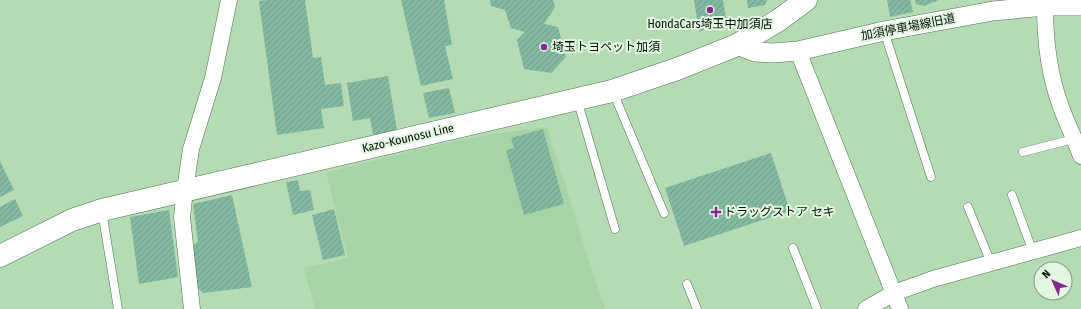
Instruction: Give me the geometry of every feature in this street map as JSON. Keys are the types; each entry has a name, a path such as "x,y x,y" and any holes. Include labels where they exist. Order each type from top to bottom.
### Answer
{"main road":[{"name":"Kazo-Kounosu Line","path":"0,256 72,220 102,210 612,91 677,69 737,45 779,20 806,0"}],"street":[{"path":"192,309 182,217 185,190 190,149 213,78 229,0"},
{"path":"1045,6 1045,32 1049,62 1060,107 1081,156"},
{"name":"加須停車場線旧道","path":"737,45 755,52 773,53 798,51 992,8 1081,6"},
{"path":"798,51 900,309"},
{"path":"866,309 894,293 933,279 1081,238"}],"lane":[{"path":"884,32 930,177"},
{"path":"612,91 664,213"},
{"path":"577,99 616,229"},
{"path":"1023,152 1074,138"},
{"path":"1012,195 1033,252"},
{"path":"968,207 990,264"},
{"path":"102,210 118,309"},
{"path":"793,248 817,309"},
{"path":"687,284 697,309"}],"shaded area":[{"path":"547,127 605,309 315,309 304,268 348,258 326,173 411,151 486,135"}],"building":[{"path":"305,0 313,58 321,57 325,85 341,83 344,106 321,109 324,128 277,135 259,1"},
{"path":"401,0 444,0 452,45 445,46 453,79 421,86"},
{"path":"490,0 553,0 555,7 544,24 558,27 566,57 551,73 524,69 517,40 525,32 511,28 505,10 491,6"},
{"path":"694,0 723,0 726,19 699,32"},
{"path":"747,0 767,0 765,5 748,8"},
{"path":"887,0 910,0 913,12 890,17"},
{"path":"915,0 939,0 924,6 916,4"},
{"path":"388,76 397,130 373,135 370,118 353,121 347,83"},
{"path":"449,88 455,113 429,118 423,93"},
{"path":"543,129 564,204 524,215 506,150 514,148 511,138"},
{"path":"771,153 790,211 684,246 665,188"},
{"path":"0,161 14,190 0,197"},
{"path":"298,180 300,191 310,190 314,210 293,215 286,182"},
{"path":"232,195 252,287 203,293 196,286 193,246 198,241 193,204"},
{"path":"15,199 23,216 0,227 0,207"},
{"path":"334,209 345,255 323,260 312,215"},
{"path":"169,210 178,277 139,284 130,217"}],"place":[{"name":"HondaCars埼玉中加須店","path":"710,10"},
{"name":"埼玉トヨペット加須","path":"544,47"},
{"name":"ドラッグストア セキ","path":"716,212"}]}
